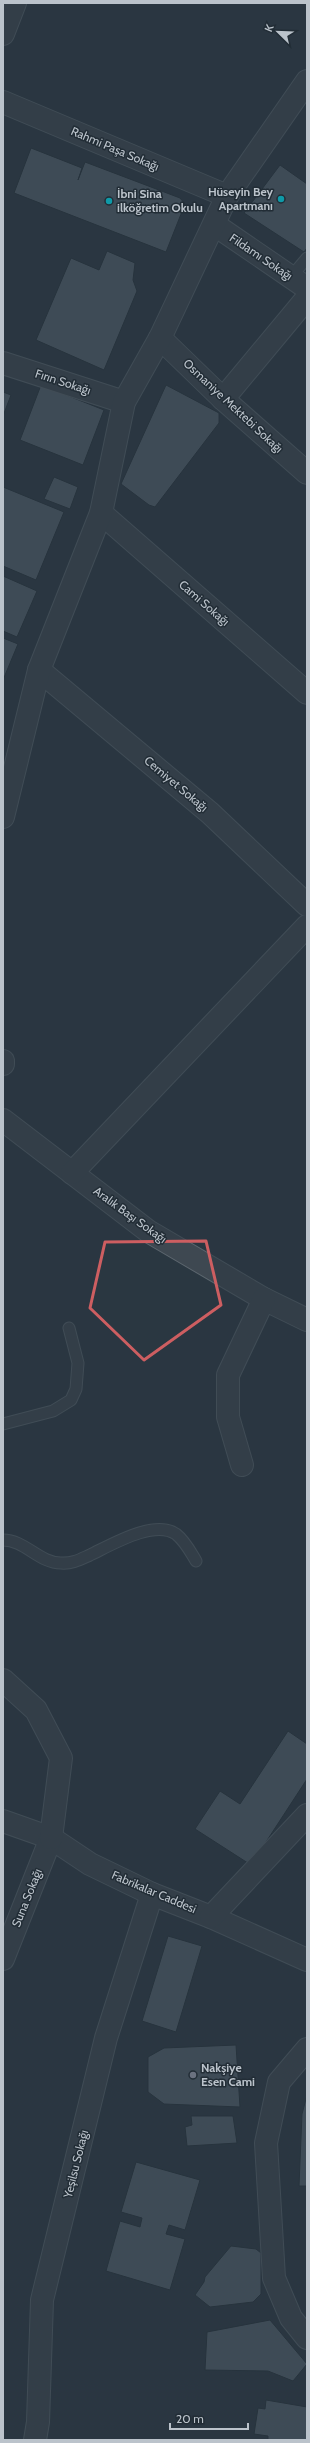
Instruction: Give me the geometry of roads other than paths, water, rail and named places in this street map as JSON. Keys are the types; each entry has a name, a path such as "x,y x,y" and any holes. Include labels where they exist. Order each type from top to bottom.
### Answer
{"street":[{"path":"3,34 15,3"},
{"path":"3,817 39,670 101,513 124,402 160,338 215,225 227,196 307,81"},
{"name":"Rahmi Paşa Sokağı","path":"3,102 227,196"},
{"name":"Fildamı Sokağı","path":"215,225 299,283"},
{"path":"224,399 307,298"},
{"name":"Osmaniye Mektebi Sokağı","path":"160,338 224,399 307,473"},
{"name":"Fırın Sokağı","path":"3,363 124,402"},
{"name":"Cami Sokağı","path":"101,513 307,693"},
{"name":"Cemiyet Sokağı","path":"39,670 210,813 307,905"},
{"path":"72,1173 307,926"},
{"name":"Aralık Başı Sokağı","path":"3,1120 148,1231 264,1299 307,1320"},
{"path":"242,1465 228,1417 228,1375 264,1299"},
{"name":"Suna Sokağı","path":"3,1680 36,1710 61,1758 51,1838 3,1958"},
{"path":"211,1916 307,1815"},
{"name":"Fabrikalar Caddesi","path":"3,1821 51,1838 90,1864 152,1894 211,1916 307,1960"},
{"name":"Yeşilsu Sokağı","path":"36,2440 38,2422 42,2300 106,2038 152,1894"},
{"path":"307,2049 279,2082 266,2143 274,2278 291,2318 307,2338"}],"lane":[{"path":"299,283 307,258"},
{"path":"3,1424 53,1411 71,1400 76,1389 78,1363 69,1328"},
{"path":"3,1540 12,1540 45,1558 60,1563 75,1562 131,1536 161,1528 175,1534 187,1545 196,1560"}],"place":[{"name":"Hüseyin Bey Apartmanı","path":"281,199"},
{"name":"İbni Sina ilköğretim Okulu","path":"109,201"},
{"name":"Nakşiye Esen Cami","path":"193,2075"}]}
